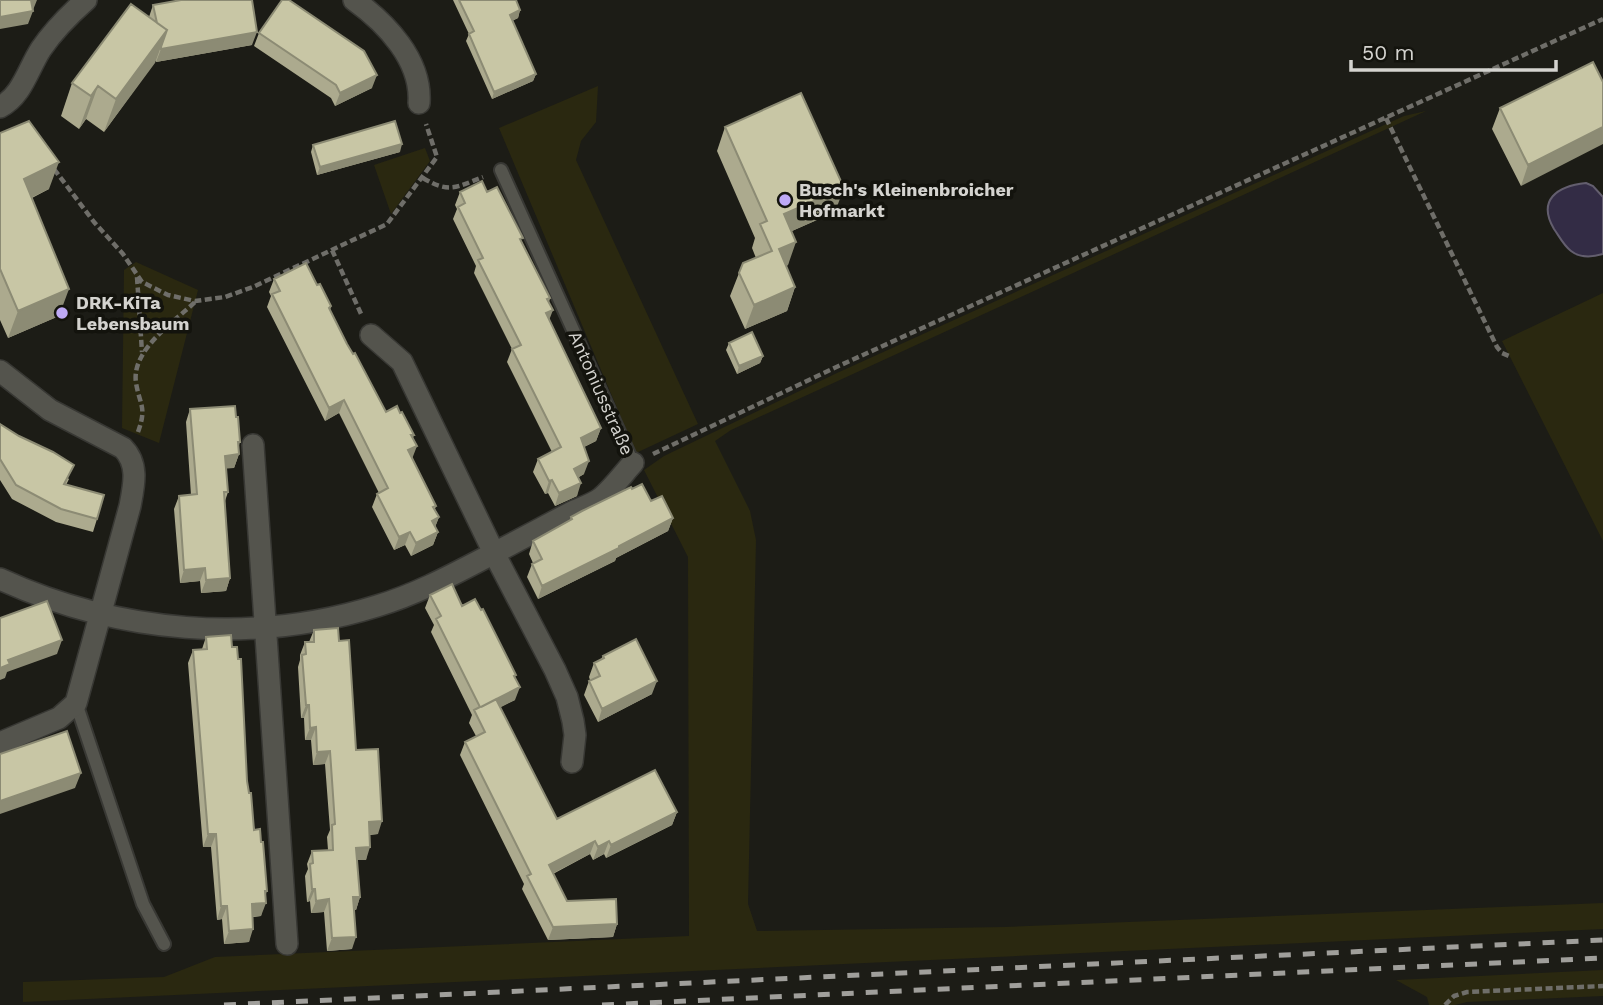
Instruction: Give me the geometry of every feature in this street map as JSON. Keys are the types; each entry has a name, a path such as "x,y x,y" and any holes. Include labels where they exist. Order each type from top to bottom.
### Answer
{"street":[{"path":"0,107 18,92 32,63 54,32 86,0"},
{"path":"354,0 374,16 397,41 418,80 419,103"},
{"path":"371,335 402,362 567,698 575,735 572,762"},
{"path":"0,372 50,410 114,443 130,456 134,476 101,614 76,703 60,718 0,743"},
{"path":"253,445 287,944"},
{"name":"Antoniusstraße","path":"0,579 63,604 150,625 220,630 319,621 379,606 435,584 600,498 633,463"}],"lane":[{"name":"Antoniusstraße","path":"500,170 633,463"},
{"path":"76,703 143,904 164,944"}],"path":[{"path":"633,463 844,363 1603,19"},
{"path":"47,160 79,205 123,254 137,277 169,295 195,301 216,299 240,292 387,225 437,157 419,103"},
{"path":"1386,118 1497,347 1509,356"},
{"path":"423,178 436,186 453,188 500,170"},
{"path":"332,250 371,335"},
{"path":"137,277 142,352"},
{"path":"130,456 143,416 135,377 137,362 142,352 195,301"},
{"path":"1445,1005 1454,996 1467,992 1603,986"}],"shaded area":[{"path":"598,86 596,122 581,141 576,160 698,424 636,453 499,128"},
{"path":"1426,111 731,430 715,441 750,511 756,540 748,904 757,931 1005,927 1603,903 1603,929 23,1002 23,982 164,977 215,957 689,936 688,557 644,470 664,456 837,373 1404,116"},
{"path":"425,148 430,161 391,214 374,165"},
{"path":"1586,183 1593,186 1603,197 1603,254 1591,256 1578,255 1566,246 1549,219 1548,210 1549,202 1559,191"},
{"path":"136,262 198,290 159,443 122,428 124,270"},
{"path":"1603,293 1603,541 1502,341"},
{"path":"1603,970 1603,996 1467,1002 1455,1005 1429,1005 1427,997 1396,980"}],"building":[{"path":"0,0 31,0 33,11 0,17"},
{"path":"181,0 252,0 257,32 161,49 167,30 157,23 153,5"},
{"path":"282,0 289,0 364,51 377,75 340,93 336,85 259,33"},
{"path":"459,0 516,0 520,10 510,15 536,74 494,92 469,34 474,31"},
{"path":"131,4 167,30 116,99 98,86 91,96 72,83"},
{"path":"1593,62 1603,82 1603,127 1528,165 1500,108"},
{"path":"801,93 844,188 784,214 796,242 779,249 795,287 754,305 739,273 743,263 772,251 760,224 767,221 725,127"},
{"path":"29,121 59,162 24,179 69,289 18,311 0,269 0,133"},
{"path":"395,121 402,144 320,167 313,145"},
{"path":"482,181 487,192 497,187 523,238 520,239 550,298 547,299 553,310 546,313 601,428 581,438 589,461 574,469 581,483 559,493 552,480 549,481 538,459 561,447 512,349 521,345 478,260 483,258 458,207 465,203 460,192"},
{"path":"306,263 317,285 320,284 347,344 353,354 355,353 386,412 397,406 414,435 411,435 417,446 408,450 439,517 432,521 438,532 416,543 410,532 399,537 377,494 388,488 344,400 329,408 272,294 280,291 274,279"},
{"path":"752,332 763,356 739,366 729,343"},
{"path":"235,406 239,454 225,456 228,492 224,492 230,578 206,580 205,568 184,570 179,496 197,494 190,409"},
{"path":"0,424 74,465 64,484 104,495 97,519 61,509 16,485 0,459"},
{"path":"642,484 651,501 662,496 673,518 542,586 532,564 542,559 533,541 582,511"},
{"path":"452,584 462,606 475,599 481,610 483,609 516,675 514,676 520,687 496,699 557,819 655,770 677,812 611,845 609,841 598,847 595,841 549,865 567,901 616,899 617,924 553,927 527,876 531,874 465,742 485,732 474,710 480,707 436,619 441,616 430,595"},
{"path":"47,601 62,640 8,660 10,664 0,668 0,618"},
{"path":"338,628 339,641 349,640 356,750 378,749 382,821 369,822 370,847 356,848 360,897 353,897 356,937 332,938 329,899 316,901 310,864 313,863 312,851 333,850 332,825 335,824 330,751 317,752 316,727 310,728 302,655 306,654 305,642 314,642 314,630"},
{"path":"231,635 232,647 237,647 238,659 241,659 247,781 251,793 254,830 260,829 263,842 267,891 266,903 252,904 253,929 229,931 227,906 221,906 216,834 208,834 193,650 207,649 206,637"},
{"path":"636,639 657,681 602,709 589,681 600,676 594,663"},
{"path":"67,731 81,773 0,801 0,754"}],"railway":[{"path":"224,1005 1603,940"},
{"path":"602,1005 1603,958"}],"place":[{"name":"Busch's Kleinenbroicher Hofmarkt","path":"785,200"},
{"name":"DRK-KiTa Lebensbaum","path":"62,313"}]}
